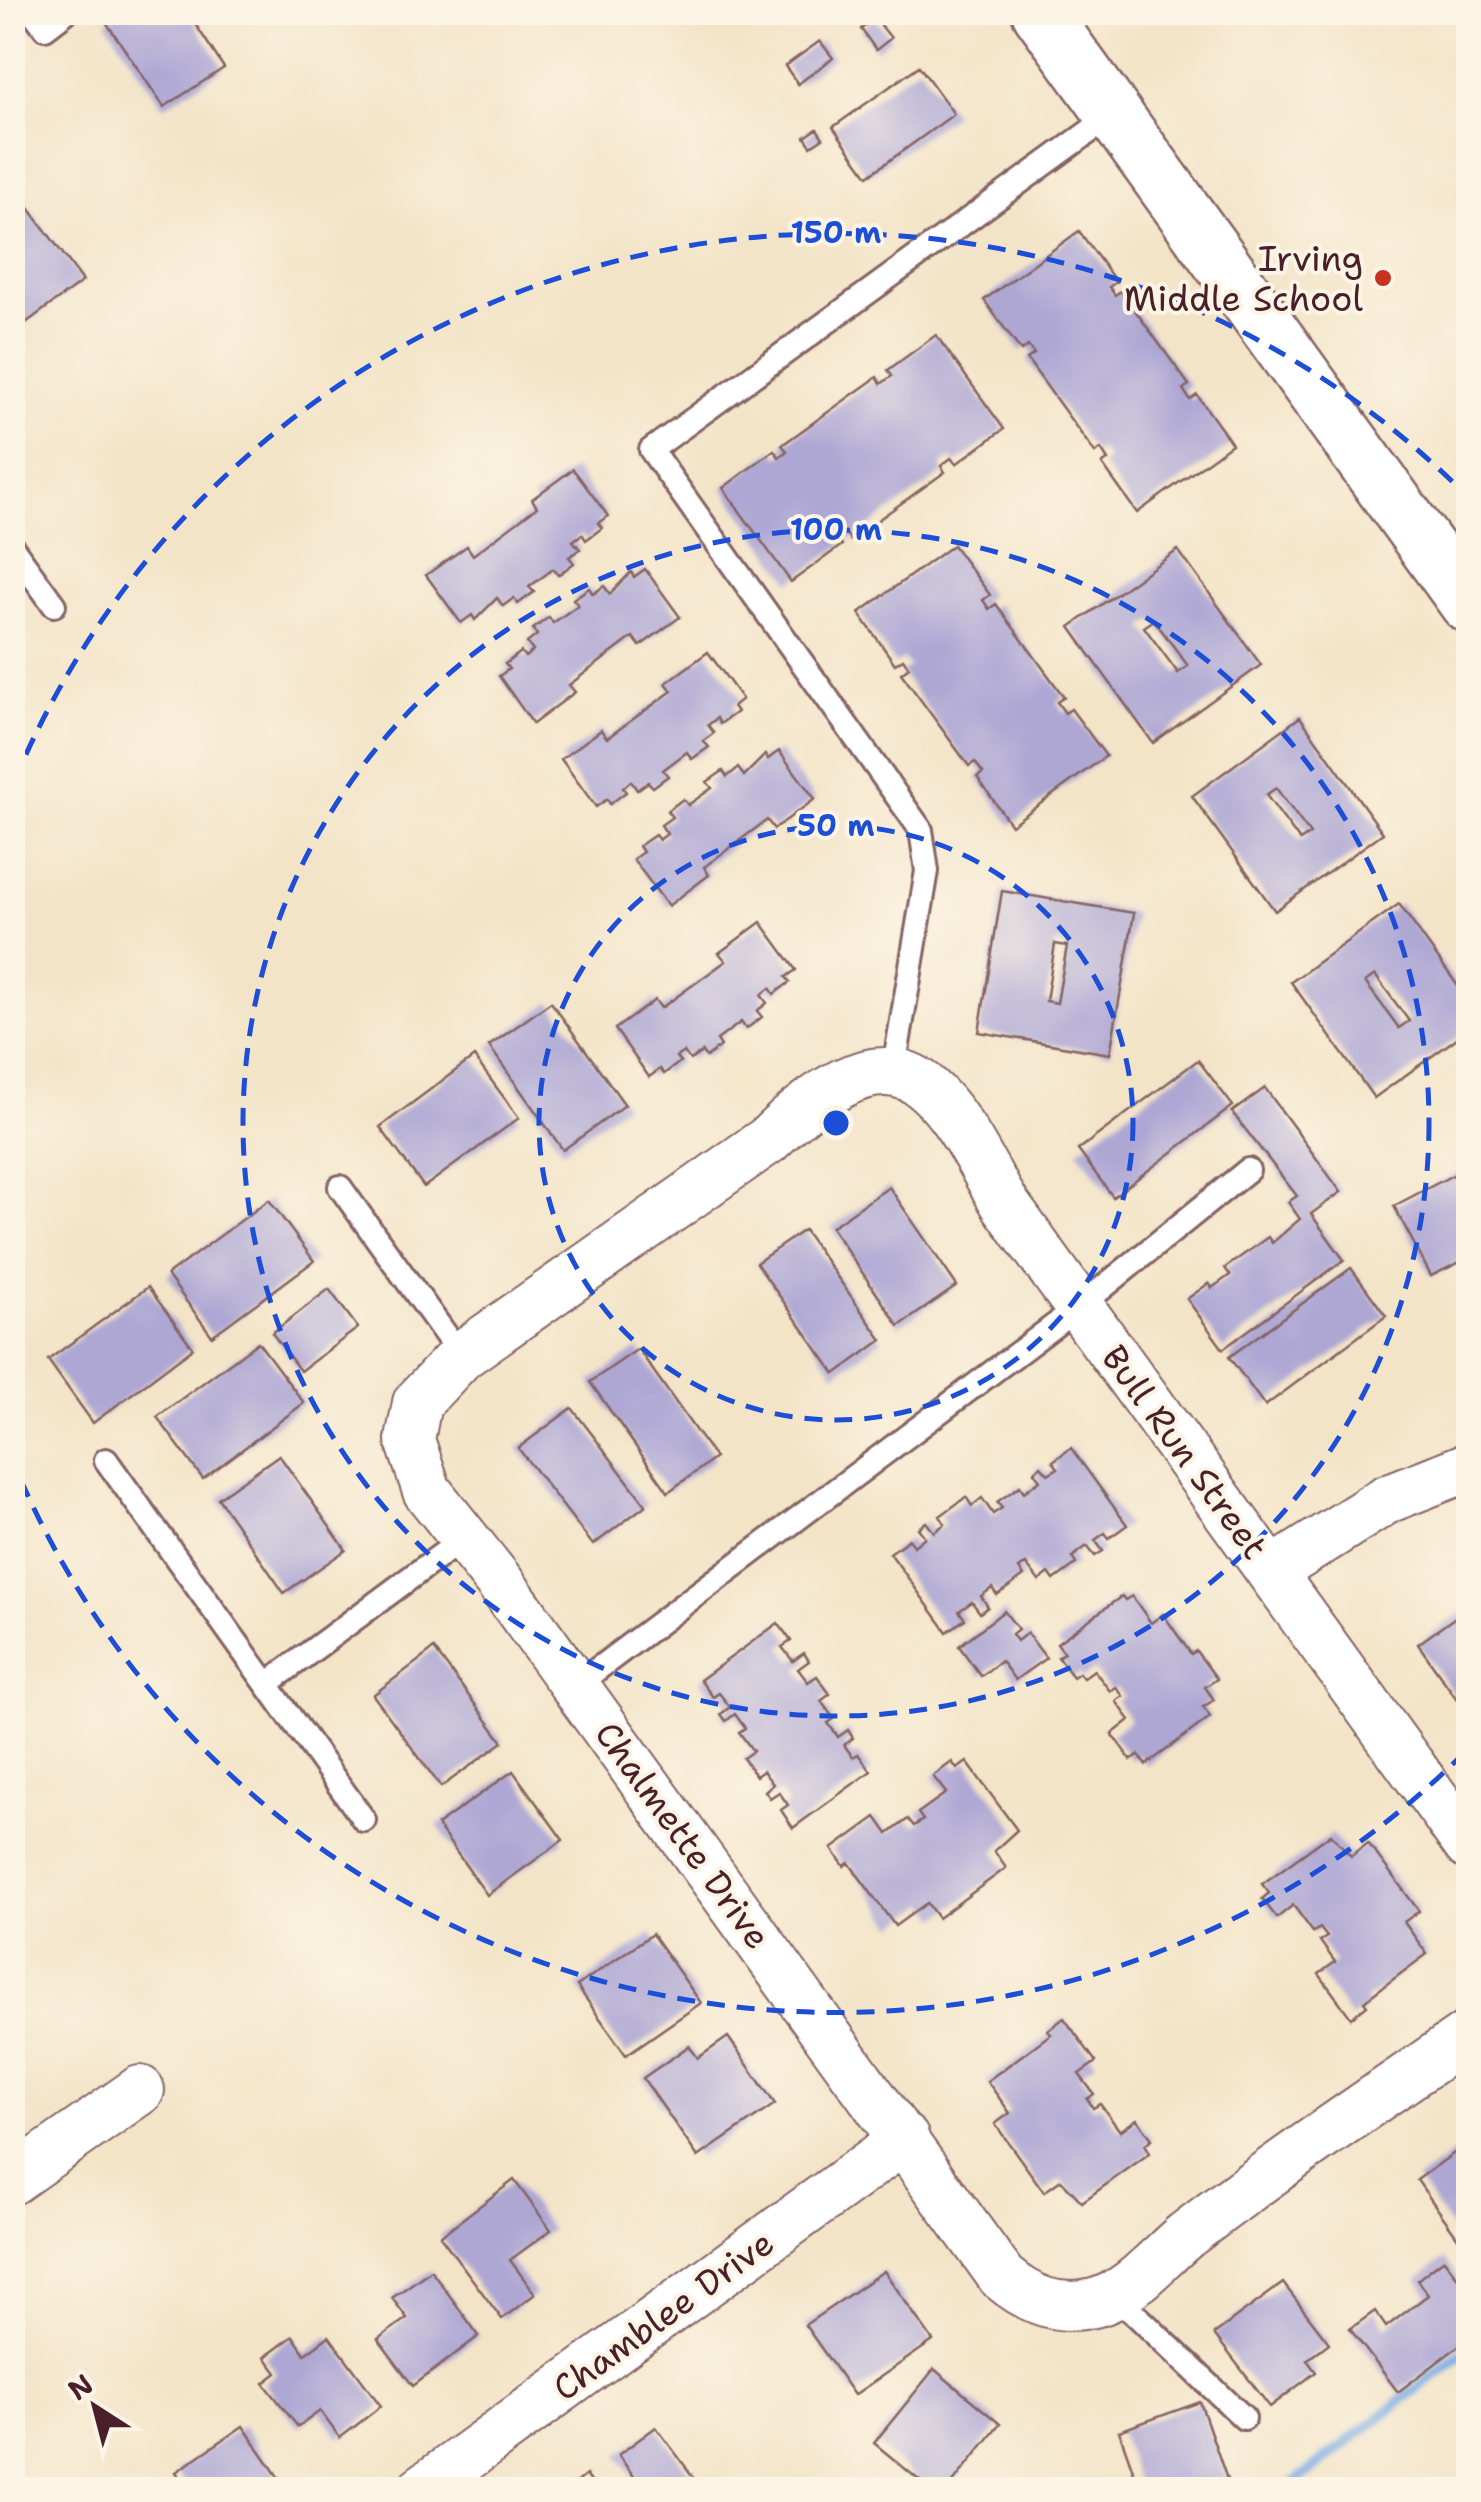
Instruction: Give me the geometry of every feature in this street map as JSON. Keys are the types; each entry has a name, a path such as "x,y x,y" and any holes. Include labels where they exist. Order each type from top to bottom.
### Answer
{"street":[{"path":"1040,12 1468,604"},
{"name":"Bull Run Street","path":"892,1074 928,1089 948,1114 1079,1308 1468,1845"},
{"name":"Chalmette Drive","path":"892,1074 850,1080 803,1106 768,1140 460,1356 417,1403 410,1440 428,1491 905,2139 1002,2278 1018,2291 1052,2306 1096,2303 1113,2294 1213,2216 1465,2044"},
{"path":"1273,1571 1387,1499 1468,1467"},
{"path":"12,2180 140,2090"},
{"name":"Chamblee Drive","path":"421,2490 905,2139"}],"lane":[{"path":"33,12 45,28 66,12"},
{"path":"892,1074 927,872 921,830 651,450 1115,113"},
{"path":"12,547 54,605"},
{"path":"574,1686 1079,1308 1248,1170"},
{"path":"340,1187 460,1356"},
{"path":"106,1460 364,1820"},
{"path":"267,1684 464,1538"},
{"path":"1113,2294 1244,2418"}],"building":[{"path":"120,12 208,12 194,22 224,68 164,107 106,22"},
{"path":"875,18 891,38 876,50 861,29"},
{"path":"820,41 833,58 798,84 785,66"},
{"path":"919,66 954,114 868,176 833,127"},
{"path":"817,129 823,138 811,146 805,137"},
{"path":"12,185 83,281 12,333"},
{"path":"1079,231 1116,282 1109,287 1115,295 1121,291 1189,385 1183,389 1190,400 1197,395 1232,444 1137,513 1102,464 1108,460 1101,449 1095,453 1027,359 1034,354 1028,346 1021,351 984,300"},
{"path":"936,335 1004,429 956,464 951,458 941,466 945,472 850,540 845,532 837,538 842,545 791,582 723,488 774,450 779,457 787,451 782,445 877,377 881,384 892,376 888,370"},
{"path":"573,469 608,516 598,523 602,528 586,540 582,534 573,541 580,549 569,557 574,563 558,575 553,569 529,587 534,592 518,604 514,598 503,606 497,598 475,620 472,615 461,623 426,575 467,546 473,555 537,507 532,499"},
{"path":"953,545 990,595 983,600 989,609 996,604 1064,697 1057,702 1065,713 1071,709 1106,756 1011,825 977,777 983,773 975,762 969,766 901,673 909,667 903,659 895,664 859,613"},
{"path":"1178,550 1261,665 1153,743 1070,627","holes":["1154,620 1188,666 1178,673 1144,627"]},
{"path":"645,569 680,617 640,646 633,637 569,685 575,692 533,724 499,676 509,669 505,664 521,652 525,657 533,651 527,643 537,635 533,629 549,617 553,623 578,605 573,599 589,588 593,594 604,586 610,594 631,572 634,577"},
{"path":"708,652 742,699 733,706 737,712 720,724 717,718 708,725 714,733 703,741 709,747 692,759 687,752 663,770 668,776 653,787 648,782 637,790 631,781 623,788 626,792 610,804 607,799 596,807 561,759 601,730 607,738 672,691 666,683"},
{"path":"1300,717 1383,833 1275,911 1192,796","holes":["1276,788 1310,834 1300,841 1266,795"]},
{"path":"779,751 815,799 774,829 767,820 704,867 709,875 668,906 633,859 643,852 639,846 655,835 659,840 667,834 661,825 672,817 667,811 683,799 688,805 712,788 707,782 723,771 727,777 738,768 744,776 765,755 768,759"},
{"path":"1002,891 1134,913 1110,1054 979,1032","holes":["1055,944 1067,946 1057,1003 1046,1001"]},
{"path":"1399,904 1468,1000 1468,1030 1374,1098 1291,982","holes":["1375,975 1409,1021 1399,1028 1365,982"]},
{"path":"761,922 796,970 786,977 790,982 774,994 770,988 761,995 767,1003 757,1011 762,1017 746,1029 741,1022 717,1040 721,1046 706,1057 702,1052 690,1060 684,1052 676,1057 680,1062 664,1074 660,1069 649,1077 615,1029 655,1000 661,1008 726,961 719,953"},
{"path":"551,1002 625,1105 563,1150 489,1046"},
{"path":"474,1057 519,1118 424,1187 380,1127"},
{"path":"1198,1060 1233,1106 1113,1197 1078,1150"},
{"path":"1265,1088 1341,1192 1311,1214 1344,1260 1223,1349 1187,1299 1209,1283 1212,1288 1230,1275 1225,1268 1268,1237 1272,1243 1300,1219 1288,1202 1297,1196 1232,1112"},
{"path":"1468,1167 1468,1274 1462,1261 1431,1276 1394,1206"},
{"path":"889,1187 957,1286 899,1326 831,1227"},
{"path":"269,1200 314,1261 212,1336 167,1275"},
{"path":"804,1230 882,1340 835,1374 756,1263"},
{"path":"1351,1268 1386,1316 1265,1406 1229,1357"},
{"path":"148,1287 193,1348 93,1423 48,1360"},
{"path":"329,1289 358,1328 300,1371 272,1333"},
{"path":"258,1342 304,1403 203,1479 157,1417"},
{"path":"638,1349 715,1458 668,1492 590,1382"},
{"path":"572,1408 646,1505 593,1545 518,1448"},
{"path":"1071,1448 1127,1525 1109,1538 1105,1533 1095,1540 1103,1551 1095,1556 1087,1546 1072,1557 1076,1564 1054,1580 1049,1573 1039,1581 1026,1564 1019,1569 1024,1576 997,1595 992,1588 981,1596 988,1607 980,1613 972,1602 959,1611 965,1619 947,1632 890,1553 909,1539 914,1546 925,1537 918,1528 926,1522 934,1532 945,1524 940,1516 966,1497 972,1506 982,1498 993,1514 1002,1508 997,1502 1020,1486 1024,1492 1040,1480 1034,1472 1041,1466 1048,1474 1058,1468 1053,1461"},
{"path":"279,1455 346,1550 284,1593 218,1498"},
{"path":"1122,1596 1125,1600 1132,1596 1151,1623 1163,1614 1191,1654 1196,1651 1217,1679 1205,1687 1214,1700 1203,1707 1210,1717 1146,1765 1139,1755 1131,1760 1112,1734 1130,1720 1116,1701 1123,1696 1116,1687 1110,1691 1094,1670 1083,1678 1079,1673 1073,1677 1058,1657 1064,1652 1057,1643"},
{"path":"1468,1608 1468,1715 1418,1644"},
{"path":"1004,1611 1018,1629 1012,1634 1017,1641 1027,1633 1046,1658 1015,1680 1001,1661 981,1676 959,1646"},
{"path":"778,1623 791,1641 782,1647 793,1661 804,1653 809,1661 798,1669 808,1682 817,1676 830,1694 821,1701 834,1719 828,1723 838,1737 848,1730 853,1738 844,1745 853,1757 858,1754 871,1771 793,1828 781,1810 788,1805 779,1792 770,1798 765,1791 773,1784 763,1771 756,1776 743,1758 753,1751 739,1732 745,1728 735,1714 726,1721 721,1714 730,1707 719,1693 713,1697 700,1680"},
{"path":"434,1649 503,1742 441,1787 373,1695"},
{"path":"952,1762 957,1769 967,1762 1017,1830 994,1851 1006,1868 938,1918 927,1903 895,1926 849,1863 844,1866 832,1849 876,1817 888,1834 908,1819 914,1826 923,1820 918,1813 946,1793 933,1776"},
{"path":"513,1771 563,1840 487,1895 437,1825"},
{"path":"1331,1834 1351,1856 1368,1843 1419,1911 1404,1922 1427,1954 1364,2001 1367,2005 1351,2018 1319,1974 1335,1962 1320,1941 1327,1937 1320,1928 1313,1932 1293,1905 1277,1918 1262,1899 1269,1893 1262,1884"},
{"path":"652,1934 701,2003 626,2055 577,1986"},
{"path":"1064,2018 1096,2062 1079,2074 1094,2094 1087,2099 1093,2108 1100,2104 1120,2131 1137,2119 1152,2139 1145,2144 1150,2153 1082,2202 1061,2180 1044,2192 995,2124 1010,2113 987,2081 1051,2034 1048,2030"},
{"path":"728,2037 775,2104 698,2157 643,2078 689,2046 698,2058"},
{"path":"1468,2143 1468,2252 1417,2180"},
{"path":"514,2180 551,2230 510,2260 535,2294 502,2319 440,2236"},
{"path":"1444,2259 1468,2291 1468,2339 1398,2392 1350,2329 1375,2311 1386,2327 1428,2295 1417,2280"},
{"path":"431,2270 479,2336 413,2386 378,2339 407,2318 392,2298"},
{"path":"884,2271 933,2341 854,2395 805,2325"},
{"path":"1283,2283 1329,2343 1307,2360 1316,2372 1270,2407 1214,2334"},
{"path":"293,2336 305,2354 329,2336 381,2406 340,2438 320,2411 298,2427 264,2383 277,2373 265,2357"},
{"path":"934,2369 1000,2424 947,2490 931,2490 874,2443"},
{"path":"1200,2402 1230,2488 1140,2490 1119,2431"},
{"path":"243,2426 281,2481 268,2490 188,2490 176,2472"},
{"path":"656,2427 697,2482 687,2490 644,2490 618,2455"},
{"path":"586,2475 597,2490 568,2490"},
{"path":"1103,2481 1104,2490 1021,2490 1021,2487"}],"waterway":[{"path":"1285,2490 1468,2349"}],"place":[{"name":"Irving Middle School","path":"1383,278"}]}
